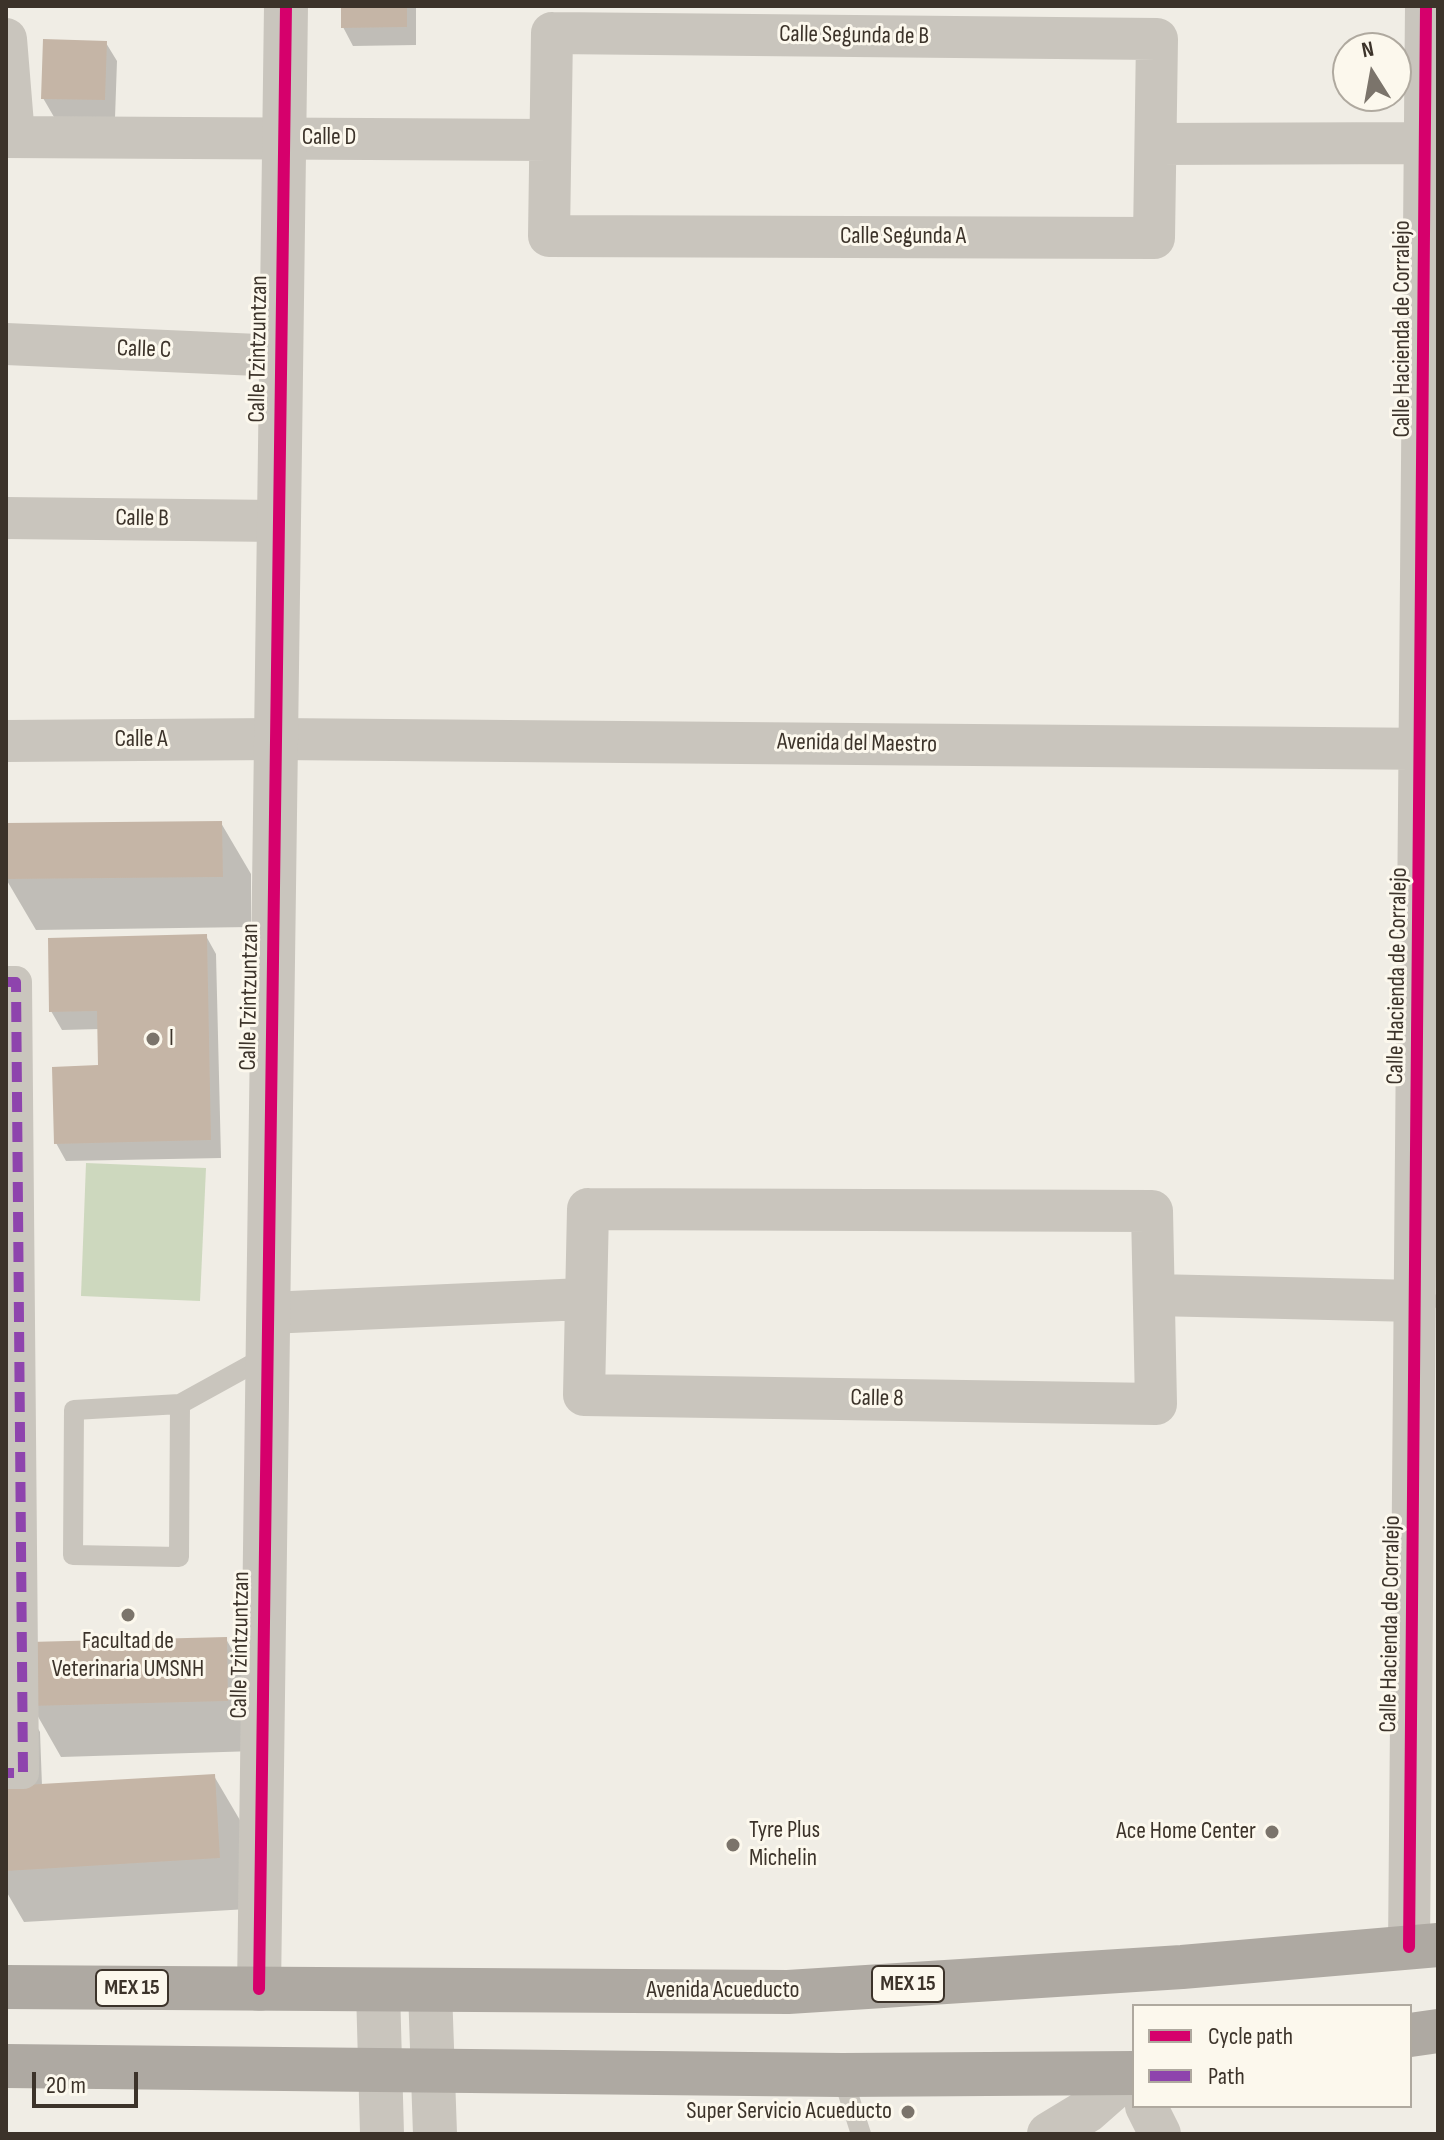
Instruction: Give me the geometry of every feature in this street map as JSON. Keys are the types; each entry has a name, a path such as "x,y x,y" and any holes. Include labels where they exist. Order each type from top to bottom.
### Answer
{"main road":[{"name":"Avenida Acueducto","path":"6,1987 788,1992 1182,1967 1424,1946"},
{"path":"1412,2035 1438,2031"},
{"path":"6,2066 842,2075 1132,2084"}],"street":[{"name":"Calle Tzintzuntzan","path":"259,1989 286,6"},
{"name":"Calle Hacienda de Corralejo","path":"1424,1946 1426,1610 1416,1301 1430,749 1432,204 1425,143 1426,6"},
{"name":"Calle Segunda de B","path":"549,140 552,33 1157,39"},
{"name":"Calle D","path":"6,39 10,137 549,140"},
{"name":"Calle Segunda A","path":"549,140 549,236 1154,238 1157,39"},
{"path":"1157,144 1425,143"},
{"name":"Calle C","path":"6,344 281,356"},
{"name":"Calle B","path":"6,518 279,521"},
{"name":"Avenida del Maestro","path":"276,739 1430,749"},
{"name":"Calle A","path":"6,741 276,739"},
{"path":"6,982 16,982 23,1757 23,1773 6,1773"},
{"name":"Calle 8","path":"588,1209 1152,1211 1156,1404 584,1395 583,1299 588,1209"},
{"path":"1154,1295 1416,1301"},
{"path":"268,1335 583,1299"},
{"path":"378,1990 382,2134"},
{"path":"430,1990 435,2134"},
{"path":"1049,2134 1132,2086"},
{"path":"1148,2108 1160,2134"}],"lane":[{"path":"180,1404 179,1557 73,1555 74,1410 180,1404 268,1335"},
{"path":"842,2075 861,2134"}],"green space":[{"path":"86,1163 206,1168 200,1301 81,1296"}],"building":[{"path":"407,6 407,27 341,28 341,8"},
{"path":"43,39 107,41 105,100 41,99"},
{"path":"222,821 223,877 6,879 6,823"},
{"name":"I","path":"207,934 211,1140 54,1144 52,1067 98,1065 97,1011 49,1012 48,938"},
{"path":"227,1637 228,1701 30,1706 29,1642"},
{"path":"215,1774 220,1858 6,1871 6,1786"}],"marked path":[{"path":"6,982 16,982 23,1773 6,1773"}],"cycle path":[{"path":"259,1989 286,6"},
{"path":"1409,1947 1426,6"}],"place":[{"name":"I","path":"153,1039"},
{"name":"Facultad de Veterinaria UMSNH","path":"128,1615"},
{"name":"Ace Home Center","path":"1272,1832"},
{"name":"Tyre Plus Michelin","path":"733,1845"},
{"name":"Super Servicio Acueducto","path":"908,2112"}]}
